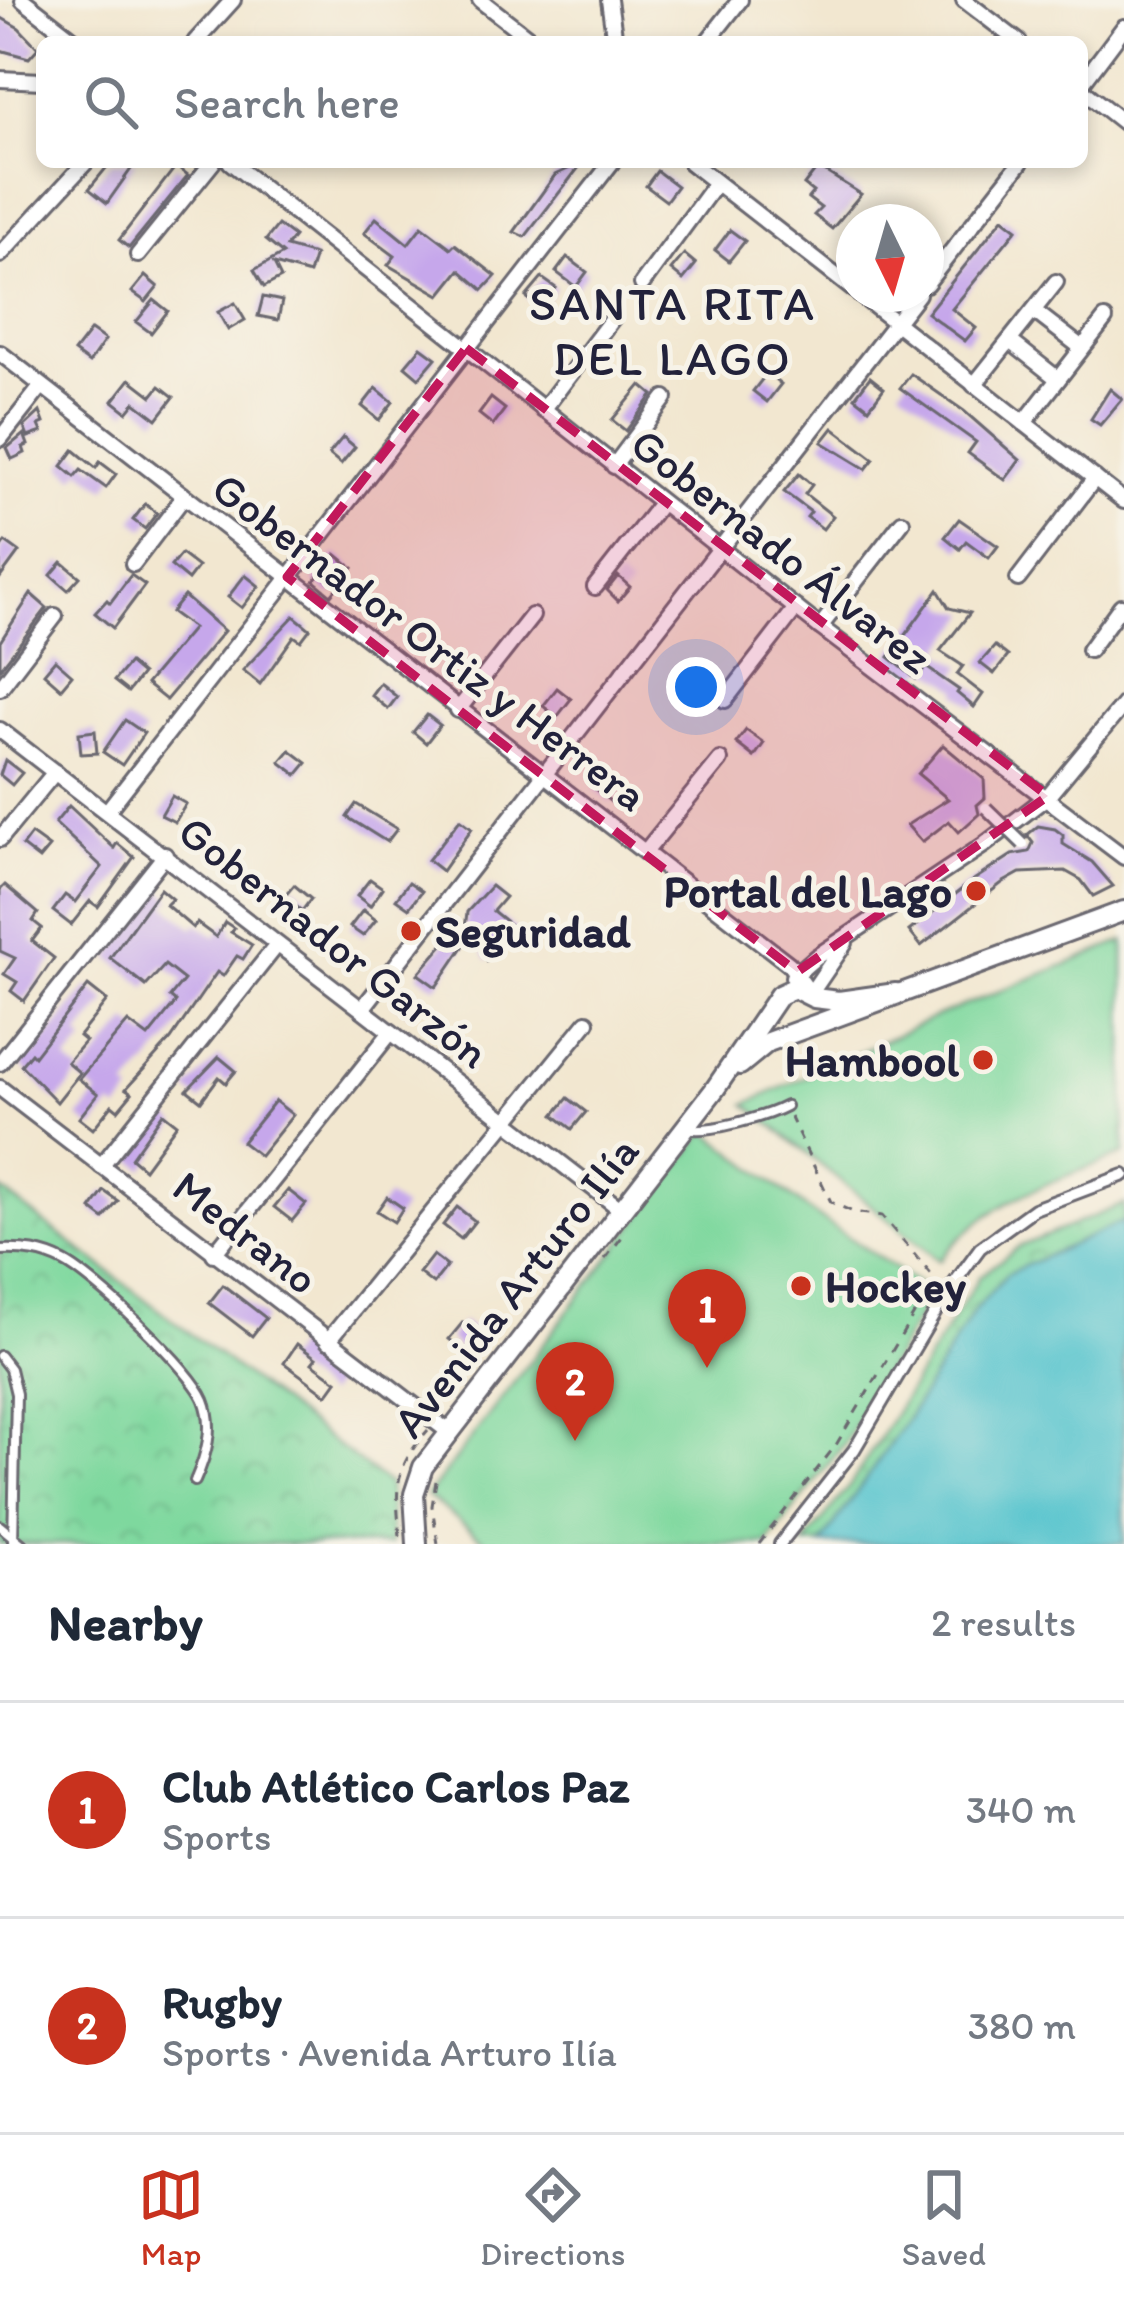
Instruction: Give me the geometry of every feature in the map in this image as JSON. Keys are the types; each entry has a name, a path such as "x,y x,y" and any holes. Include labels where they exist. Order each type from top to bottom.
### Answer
{"main road":[{"name":"Avenida Arturo Ilía","path":"715,1089 761,1046 1124,911"},
{"path":"794,988 811,994 818,1014 804,1031 788,1031 778,1023 774,1012 780,995 794,988"},
{"name":"Avenida Arturo Ilía","path":"811,994 848,1000 896,993"},
{"name":"Avenida Arturo Ilía","path":"418,1544 416,1481 715,1089 780,995"}],"street":[{"path":"23,0 69,36"},
{"path":"200,36 233,0"},
{"path":"480,0 526,36"},
{"path":"609,0 614,36"},
{"path":"712,36 740,0"},
{"path":"964,0 1010,36"},
{"path":"1088,78 1124,27"},
{"path":"0,79 36,81"},
{"path":"1088,92 1124,123"},
{"path":"0,255 80,168"},
{"path":"138,255 208,168"},
{"name":"Gobernado Álvarez","path":"238,168 820,627 1124,857"},
{"path":"108,810 607,168"},
{"path":"697,168 836,276"},
{"path":"944,261 1016,168"},
{"path":"642,284 716,184"},
{"path":"974,385 1056,282"},
{"path":"1034,311 1082,348"},
{"path":"883,312 1124,501"},
{"path":"362,1009 904,312"},
{"path":"543,410 612,319"},
{"path":"1024,424 1105,319"},
{"path":"1011,342 1058,379"},
{"name":"Gobernador Ortiz y Herrera","path":"0,353 646,851 797,972 811,994"},
{"path":"0,439 41,387"},
{"path":"614,466 665,398"},
{"path":"1018,579 1095,478"},
{"path":"133,564 183,498"},
{"path":"595,587 662,502"},
{"path":"820,627 902,523"},
{"path":"725,700 796,608"},
{"path":"1090,650 1124,608"},
{"path":"0,688 55,616"},
{"path":"458,710 532,616"},
{"path":"780,995 797,972 1048,796 1124,704"},
{"name":"Gobernador Garzón","path":"0,730 622,1211"},
{"path":"646,851 720,760"},
{"path":"0,839 55,772"},
{"path":"986,808 1023,844"},
{"path":"0,1063 165,855"},
{"path":"811,994 848,939"},
{"path":"100,1166 277,944"},
{"path":"328,1341 587,1022"},
{"path":"214,1254 391,1032"},
{"name":"Medrano","path":"0,1088 449,1432"},
{"path":"780,1544 854,1450 946,1293 980,1248 1034,1209 1124,1174"}],"lane":[{"path":"686,1127 710,1131 786,1106"},
{"path":"0,1250 40,1251 69,1264 169,1353 203,1397 208,1420 208,1453 195,1481"},
{"path":"0,1356 10,1369 16,1394 17,1542"},
{"path":"0,1526 17,1542"}],"path":[{"path":"759,1544 836,1445 935,1279 882,1216 853,1212 831,1202 786,1106"},
{"path":"596,1271 625,1233"},
{"path":"436,1479 433,1505 438,1544"}],"highlighted area":[{"path":"466,348 1048,796 797,972 287,577"}],"green space":[{"name":"Hambool","path":"1124,941 1124,1154 1000,1207 939,1261 746,1104 938,1016"},
{"path":"706,1131 811,1212 932,1293 845,1443 767,1544 489,1544 427,1496"},
{"path":"0,1189 388,1484 391,1544 0,1544"},
{"path":"1124,1204 1124,1221 1007,1274 974,1311 821,1544 804,1544 851,1484 979,1277 1018,1247"}],"water":[{"path":"1124,1221 1124,1544 821,1544 974,1311 1007,1274"}],"building":[{"path":"0,17 36,46 29,58 0,50"},
{"path":"106,168 132,168 107,203 89,189"},
{"path":"174,168 188,175 129,248 119,240"},
{"path":"578,168 525,237 514,232 555,175"},
{"path":"820,168 861,194 853,204 836,204 832,229 814,215 821,208 808,198 813,192 804,185"},
{"path":"657,171 677,186 666,201 646,186"},
{"path":"376,218 408,244 422,226 496,276 483,290 460,270 440,295 388,265 395,256 364,233"},
{"path":"1003,218 1017,229 952,309 976,328 965,341 927,313 944,312 944,292"},
{"path":"278,225 294,237 286,247 315,255 309,274 274,264 281,278 264,287 254,270 283,254 266,240"},
{"path":"730,230 745,241 729,261 715,250"},
{"path":"684,254 696,264 683,280 671,270"},
{"path":"567,257 587,272 576,287 556,272"},
{"path":"145,276 158,287 146,302 132,292"},
{"path":"542,278 556,288 540,308 526,297"},
{"path":"263,297 282,301 278,320 258,316"},
{"path":"154,300 168,311 151,333 136,322"},
{"path":"235,303 245,320 228,330 218,312"},
{"path":"91,330 105,340 89,363 74,352"},
{"path":"421,347 436,358 419,378 405,366"},
{"path":"767,373 781,384 767,402 753,391"},
{"path":"911,374 964,411 1020,460 1005,480 968,453 976,442 900,388"},
{"path":"870,377 884,388 869,408 855,397"},
{"path":"130,379 152,396 160,386 174,397 157,419 135,402 127,412 113,401"},
{"path":"641,385 653,395 626,431 612,420"},
{"path":"376,388 393,402 379,420 362,406"},
{"path":"1110,389 1122,399 1100,425 1091,419"},
{"path":"491,398 505,409 493,425 479,414"},
{"path":"40,412 42,432 28,437 24,427"},
{"path":"833,428 874,459 866,469 822,442"},
{"path":"24,434 25,453 12,459 7,448"},
{"path":"343,437 355,447 341,464 329,454"},
{"path":"74,450 96,468 100,462 116,474 106,488 81,470 75,477 62,466"},
{"path":"799,474 812,485 805,494 833,516 823,529 807,517 811,512 784,492"},
{"path":"145,504 157,513 145,529 133,520"},
{"path":"959,519 998,546 989,558 966,541 960,549 945,537"},
{"path":"5,542 19,552 0,578 0,549"},
{"path":"181,554 198,567 188,580 171,566"},
{"path":"336,554 353,568 331,595 314,581"},
{"path":"62,562 80,577 68,590 51,575"},
{"path":"131,575 145,585 113,628 95,613 107,600 110,603"},
{"path":"245,575 259,586 242,608 228,597"},
{"path":"618,576 630,587 618,601 607,590"},
{"path":"938,590 949,608 970,613 940,651 963,666 957,674 983,694 974,707 926,667 916,679 889,657"},
{"path":"31,594 47,608 0,669 0,642"},
{"path":"184,596 224,631 166,700 146,684 193,628 171,612"},
{"path":"294,616 310,629 301,641 294,636 260,684 243,670"},
{"path":"995,646 1008,656 994,674 980,663"},
{"path":"55,660 72,675 61,688 44,673"},
{"path":"129,663 142,674 128,692 114,681"},
{"path":"380,683 397,697 388,709 371,695"},
{"path":"557,688 571,699 557,717 543,706"},
{"path":"427,715 440,725 426,743 413,732"},
{"path":"125,720 144,733 122,765 103,752"},
{"path":"746,730 764,743 754,757 736,743"},
{"path":"95,731 97,753 81,754 79,733"},
{"name":"Portal del Lago","path":"943,745 984,779 985,798 977,805 979,814 959,832 949,821 922,842 907,825 948,799 918,774"},
{"path":"290,750 307,763 297,775 280,762"},
{"path":"5,760 22,773 12,785 0,775"},
{"path":"604,776 620,789 611,802 594,788"},
{"path":"172,796 186,804 175,822 161,815"},
{"path":"356,804 397,829 387,842 347,817"},
{"path":"69,806 114,848 117,843 134,857 98,907 90,901 71,925 53,911 65,895 75,902 102,867 55,823"},
{"path":"460,819 472,828 442,871 428,860"},
{"name":"Portal del Lago","path":"1038,826 1063,835 1063,844 1092,862 1113,886 1093,896 1081,880 1065,871 1020,873 921,946 909,931 972,881 1012,855 1029,852 1033,843 1027,835"},
{"path":"31,834 49,847 39,859 22,846"},
{"path":"370,879 383,888 370,906 357,896"},
{"path":"409,882 422,891 409,908 396,899"},
{"path":"5,885 38,913 33,921 42,928 32,941 54,958 24,1001 11,991 17,982 4,974 15,958 0,951 0,890"},
{"path":"294,885 311,899 302,911 284,897"},
{"path":"491,886 505,897 493,911 522,934 513,946 505,940 487,961 474,933 463,946 467,912"},
{"path":"160,889 172,899 166,905 193,928 197,923 216,937 225,922 234,928 231,932 252,945 223,976 217,972 171,1039 126,1089 132,1093 118,1110 112,1105 93,1129 79,1118 98,1094 79,1079 128,1022 148,1037 176,1002 170,997 184,980 165,965 146,986 110,958"},
{"path":"363,910 376,920 363,936 350,927"},
{"path":"450,937 463,947 436,987 418,974"},
{"path":"88,986 107,1001 79,1036 85,1041 67,1062 80,1073 57,1102 21,1065 31,1053 34,1056"},
{"path":"403,988 420,1002 410,1014 393,1001"},
{"path":"219,1057 236,1071 226,1083 219,1077 201,1101 187,1090"},
{"path":"568,1098 586,1112 572,1129 554,1115"},
{"path":"275,1101 293,1115 260,1156 242,1142"},
{"path":"163,1113 177,1124 144,1169 131,1158"},
{"path":"288,1190 306,1204 292,1221 274,1207"},
{"path":"104,1191 118,1201 104,1219 91,1209"},
{"path":"387,1197 403,1208 394,1222 377,1211"},
{"path":"457,1207 475,1221 461,1239 443,1225"},
{"path":"433,1255 447,1266 433,1284 419,1273"},
{"path":"223,1285 266,1318 252,1336 209,1303"},
{"path":"463,1322 480,1336 466,1353 449,1339"},
{"path":"297,1344 316,1358 312,1363 337,1381 327,1395 284,1363"}],"place":[{"name":"Portal del Lago","path":"976,891"},
{"name":"Seguridad","path":"411,931"},
{"name":"Hambool","path":"983,1060"},
{"name":"Hockey","path":"801,1286"},
{"name":"Club Atlético Carlos Paz","path":"707,1368"},
{"name":"Rugby","path":"575,1441"}],"district":[{"name":"SANTA RITA DEL LAGO","path":"673,330"}]}
